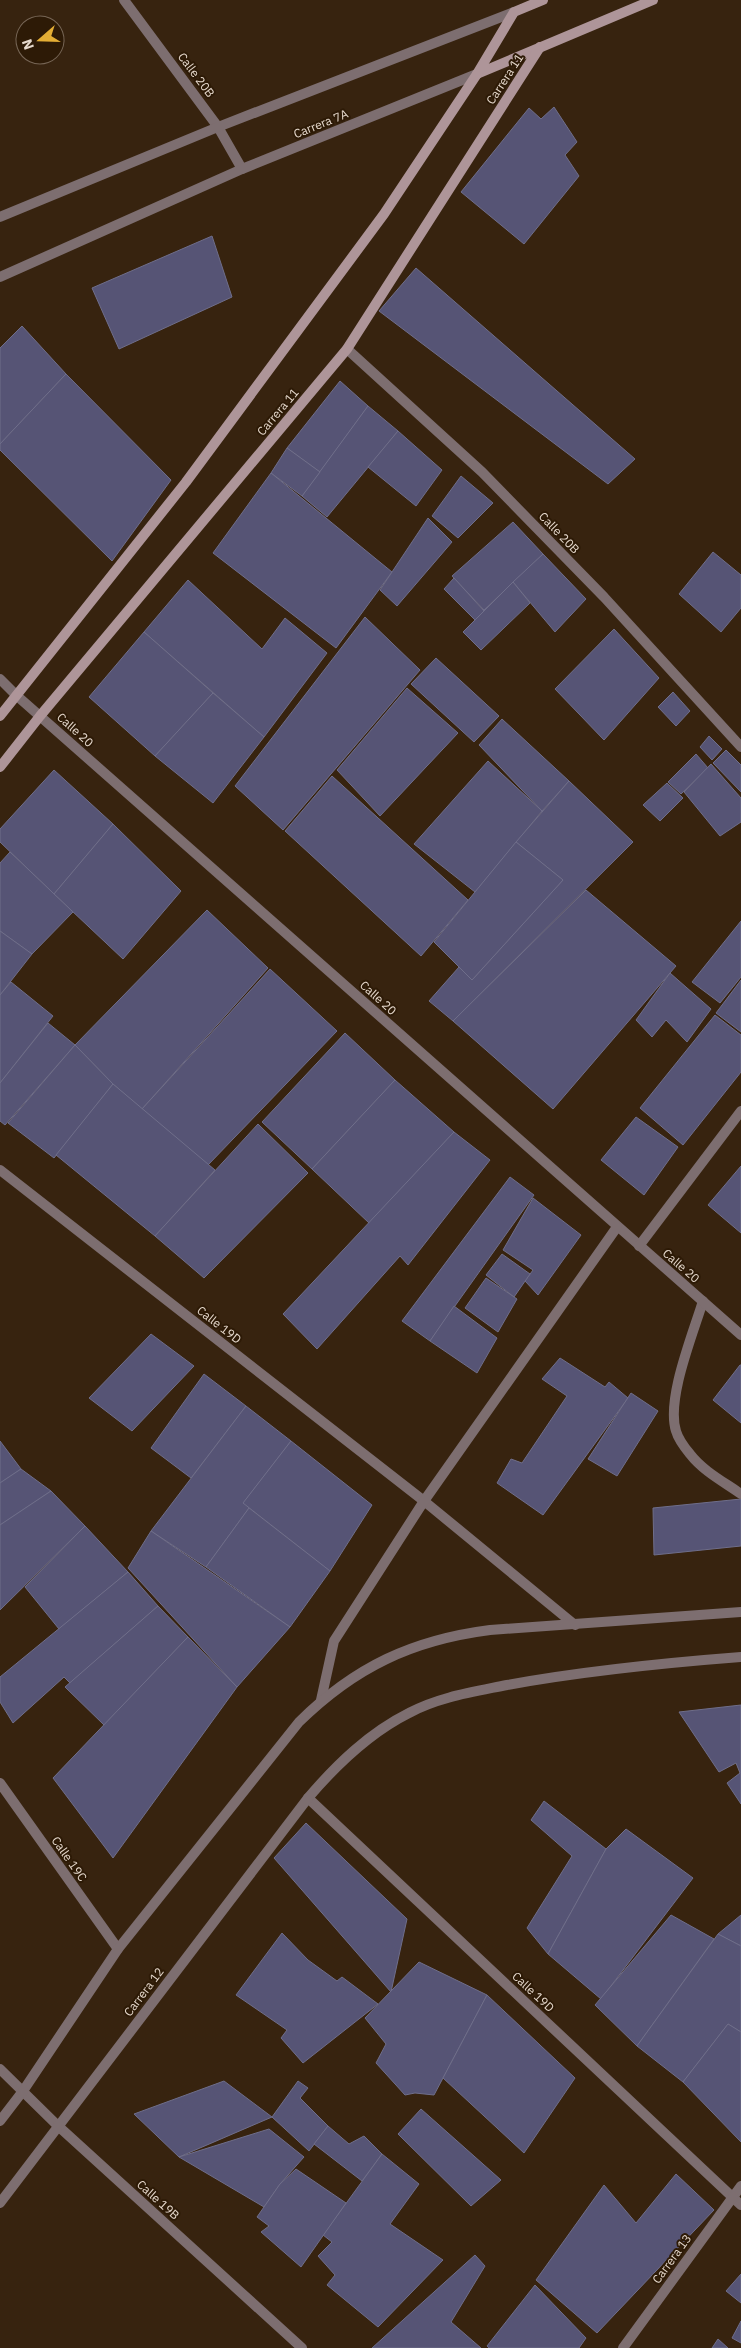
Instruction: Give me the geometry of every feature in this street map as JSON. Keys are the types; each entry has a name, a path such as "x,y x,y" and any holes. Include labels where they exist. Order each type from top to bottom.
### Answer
{"main road":[{"path":"0,716 186,482 384,214 477,74 514,12 543,0"},
{"name":"Carrera 7A","path":"477,74 653,0"},
{"name":"Carrera 11","path":"0,767 40,716 347,349 540,47"}],"street":[{"name":"Calle 20B","path":"124,0 218,127 242,169"},
{"path":"0,218 218,127 514,12"},
{"name":"Carrera 7A","path":"0,277 242,169 477,74"},
{"name":"Calle 20B","path":"347,349 482,472 604,597 741,747"},
{"name":"Calle 20","path":"0,679 741,1335"},
{"path":"639,1246 741,1111"},
{"name":"Calle 19D","path":"0,1170 424,1501 575,1625"},
{"path":"321,1700 334,1641 424,1501 617,1227"},
{"path":"702,1301 676,1391 674,1416 676,1432 690,1454 708,1471 741,1494"},
{"path":"0,2121 23,2091 118,1949 279,1746 321,1700 371,1665 428,1641 458,1634 490,1630 741,1612"},
{"name":"Carrera 12","path":"0,2203 57,2125 308,1798 329,1774 366,1740 387,1724 434,1701 523,1682 596,1671 741,1657"},
{"name":"Calle 19C","path":"0,1783 118,1949"},
{"name":"Calle 19D","path":"308,1798 741,2205"},
{"name":"Calle 19B","path":"0,2069 57,2125 302,2348"},
{"name":"Carrera 13","path":"623,2348 741,2186"}],"building":[{"path":"554,107 577,142 565,155 579,176 524,244 461,192 529,108 541,119"},
{"path":"212,236 232,297 119,349 92,288"},
{"path":"416,268 635,459 608,484 379,311"},
{"path":"22,326 66,374 0,444 0,348"},
{"path":"66,374 171,480 112,561 0,450 0,444"},
{"path":"340,381 368,406 320,472 287,448"},
{"path":"368,406 398,431 327,517 302,496"},
{"path":"398,431 442,470 416,506 368,467"},
{"path":"287,448 320,472 302,496 271,473"},
{"path":"271,473 392,572 336,648 213,553"},
{"path":"461,476 493,503 458,538 432,516"},
{"path":"428,518 452,542 397,606 380,590"},
{"path":"513,522 543,554 484,610 452,576"},
{"path":"713,552 741,575 741,608 721,632 679,594"},
{"path":"543,554 586,599 555,632 513,582"},
{"path":"454,578 484,611 475,620 444,589"},
{"path":"188,580 262,649 285,618 327,653 264,737 144,632"},
{"path":"513,582 530,603 481,650 463,632"},
{"path":"365,617 420,670 283,830 235,786"},
{"path":"614,629 659,678 604,740 555,689"},
{"path":"144,632 213,693 155,756 89,697"},
{"path":"436,658 499,716 474,742 411,684"},
{"path":"407,688 458,733 380,816 337,770"},
{"path":"673,692 690,711 676,726 658,707"},
{"path":"213,693 264,737 213,803 155,756"},
{"path":"502,719 569,781 542,811 479,745"},
{"path":"709,736 722,749 712,760 700,747"},
{"path":"726,750 741,765 741,792 713,763"},
{"path":"696,754 708,768 681,794 668,782"},
{"path":"488,761 542,811 475,892 414,844"},
{"path":"711,764 741,798 741,822 720,836 684,792"},
{"path":"54,770 113,824 54,894 0,842 0,829"},
{"path":"332,776 468,900 421,956 285,831"},
{"path":"569,781 633,842 453,1021 429,1001 459,967 472,980 563,880 516,842"},
{"path":"667,783 683,798 660,821 643,805"},
{"path":"113,824 181,891 123,959 54,894"},
{"path":"516,842 563,880 472,980 434,942"},
{"path":"10,852 73,912 32,954 0,931 0,863"},
{"path":"586,890 676,966 553,1109 453,1021"},
{"path":"207,910 268,968 142,1109 113,1084 75,1045"},
{"path":"741,921 741,977 720,1003 692,982"},
{"path":"0,931 32,954 0,995"},
{"path":"270,969 337,1031 208,1165 142,1109"},
{"path":"670,973 711,1009 687,1042 666,1020 652,1037 636,1020"},
{"path":"741,980 741,1032 716,1013"},
{"path":"11,982 53,1016 0,1083 0,995"},
{"path":"715,1015 741,1035 741,1072 683,1145 640,1108"},
{"path":"48,1023 75,1045 5,1125 0,1121 0,1083"},
{"path":"345,1033 395,1080 312,1169 262,1122"},
{"path":"75,1045 113,1084 54,1158 8,1123"},
{"path":"395,1080 454,1132 369,1223 312,1169"},
{"path":"113,1084 215,1170 155,1236 56,1155"},
{"path":"636,1117 678,1147 644,1195 601,1160"},
{"path":"258,1124 308,1173 204,1278 155,1236"},
{"path":"454,1132 490,1160 408,1265 400,1256 317,1349 283,1314"},
{"path":"741,1166 741,1233 708,1205"},
{"path":"510,1177 534,1195 430,1341 402,1321"},
{"path":"533,1198 581,1235 538,1295 525,1281 533,1270 503,1250"},
{"path":"502,1254 530,1274 514,1297 486,1275"},
{"path":"486,1278 517,1299 498,1332 465,1308"},
{"path":"454,1306 497,1338 477,1373 430,1341"},
{"path":"151,1334 194,1366 132,1431 89,1398"},
{"path":"560,1358 605,1387 609,1382 628,1398 543,1515 497,1483 511,1459 522,1463 567,1396 542,1379"},
{"path":"741,1365 741,1423 713,1400"},
{"path":"204,1374 246,1406 191,1478 151,1448"},
{"path":"631,1393 658,1411 617,1476 588,1459"},
{"path":"246,1406 291,1441 244,1502 249,1508 206,1567 151,1531"},
{"path":"0,1441 21,1469 0,1483"},
{"path":"291,1441 372,1505 330,1571 243,1503"},
{"path":"21,1469 51,1491 0,1525 0,1483"},
{"path":"51,1491 85,1526 0,1610 0,1525"},
{"path":"741,1499 741,1546 654,1555 653,1508"},
{"path":"249,1508 330,1571 290,1627 206,1567"},
{"path":"85,1526 128,1572 59,1629 25,1587"},
{"path":"151,1531 290,1627 237,1687 128,1568"},
{"path":"128,1572 158,1606 70,1683 64,1677 13,1723 0,1702 0,1677"},
{"path":"158,1606 188,1637 104,1725 65,1687"},
{"path":"188,1637 237,1687 113,1858 53,1778"},
{"path":"741,1705 741,1804 727,1783 740,1773 736,1763 719,1772 679,1712"},
{"path":"544,1801 606,1849 548,1954 527,1928 572,1856 531,1820"},
{"path":"306,1823 407,1919 391,1992 274,1858"},
{"path":"626,1829 693,1878 601,1999 548,1954 606,1849"},
{"path":"671,1915 714,1939 637,2046 595,2005"},
{"path":"741,1915 741,1946 718,1934"},
{"path":"282,1933 308,1960 337,1981 342,1977 378,2004 303,2063 281,2038 287,2030 236,1995"},
{"path":"718,1934 741,1946 741,2032 728,2024 683,2082 637,2046"},
{"path":"419,1962 487,1995 434,2095 415,2093 405,2095 376,2063 386,2044 365,2018"},
{"path":"487,1995 575,2078 524,2153 443,2078"},
{"path":"728,2024 741,2032 741,2142 683,2082"},
{"path":"224,2081 272,2117 179,2157 134,2114"},
{"path":"298,2081 308,2088 300,2098 328,2126 309,2151 272,2117"},
{"path":"421,2109 501,2180 471,2206 398,2134"},
{"path":"328,2126 349,2144 364,2136 382,2154 362,2181 314,2144"},
{"path":"269,2129 304,2157 280,2184 264,2207 179,2157"},
{"path":"382,2154 419,2184 390,2224 443,2260 378,2327 327,2285 335,2275 318,2256 332,2242 323,2235"},
{"path":"296,2169 346,2203 301,2267 261,2232 269,2226 257,2217 280,2184"},
{"path":"676,2174 714,2210 597,2333 536,2280 604,2185 636,2223"},
{"path":"475,2255 485,2266 451,2322 481,2348 372,2348"},
{"path":"741,2274 741,2303 726,2291"},
{"path":"535,2285 586,2338 579,2348 489,2348 487,2346"},
{"path":"741,2321 741,2343 732,2338"},
{"path":"718,2339 728,2348 712,2348"}]}
